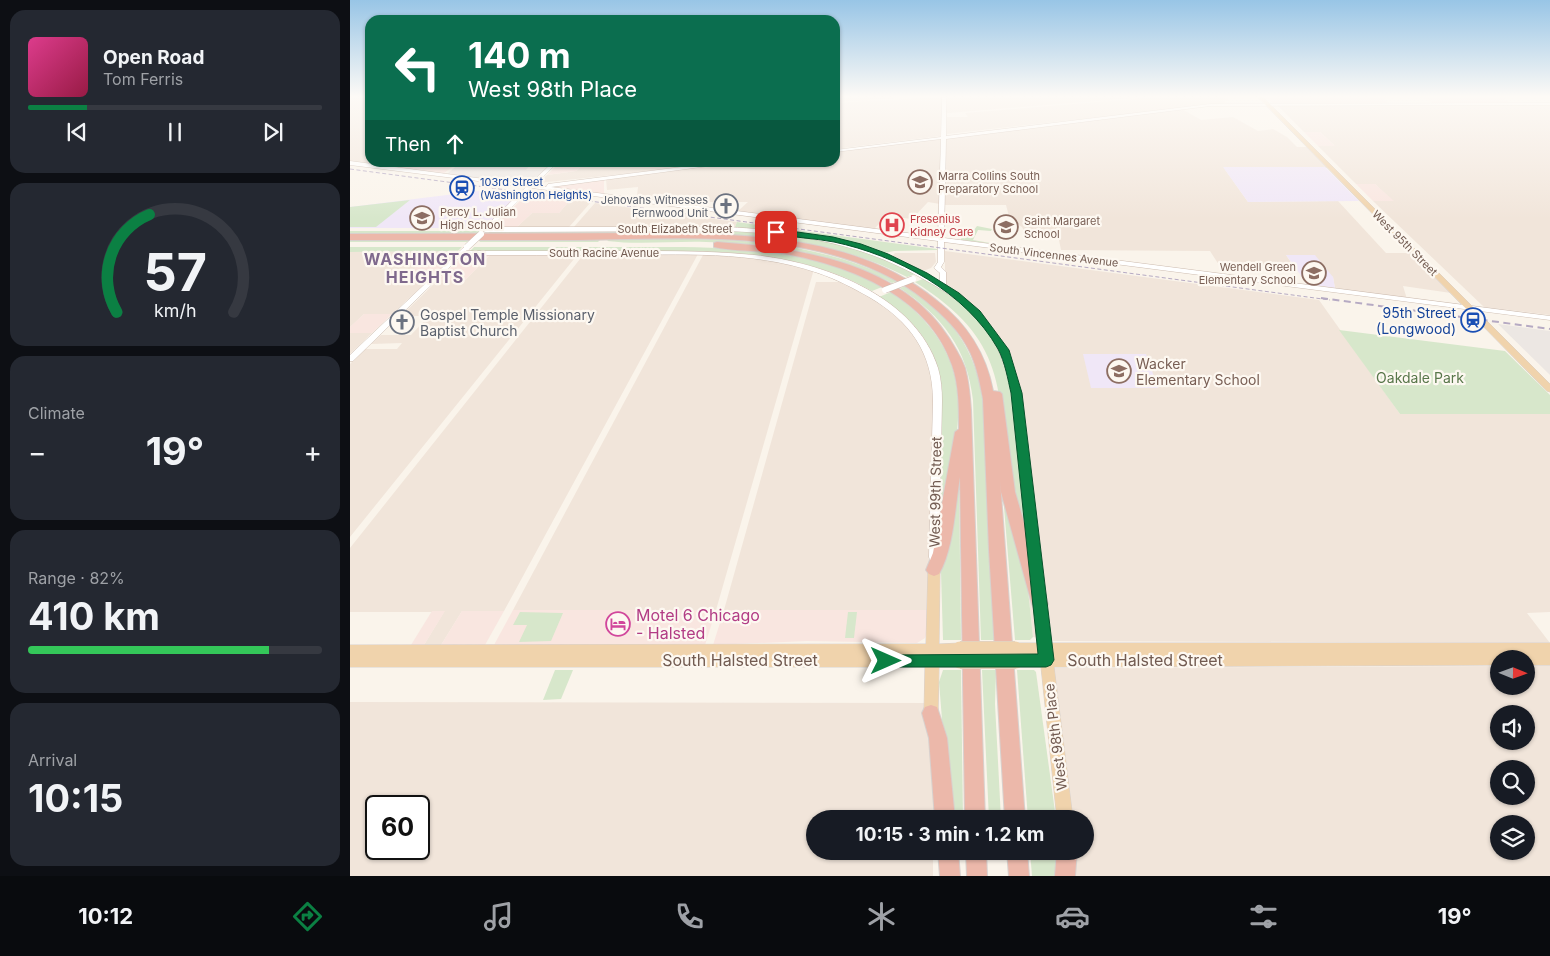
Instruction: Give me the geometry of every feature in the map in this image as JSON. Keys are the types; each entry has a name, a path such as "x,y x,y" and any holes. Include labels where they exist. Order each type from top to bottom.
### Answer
{"highway":[{"path":"350,237 722,237 762,239 847,256 878,268 922,291 957,323 970,341 982,366 990,416 999,594 1014,810"},
{"path":"350,245 705,245 770,249 817,258 873,278 908,300 931,320 941,332 957,361 962,377 966,418 975,810"},
{"path":"982,366 992,376 993,380 1000,418 1008,492 1040,604"},
{"path":"934,570 940,554 959,437 966,418"},
{"path":"931,713 938,738 944,810"},
{"path":"949,860 950,876"},
{"path":"976,860 977,876"},
{"path":"1017,860 1018,876"},
{"path":"1065,876 1066,860"}],"main road":[{"path":"840,149 943,137 940,262 943,287"},
{"name":"West 95th Street","path":"1303,137 1474,308 1550,380"},
{"name":"South Vincennes Avenue","path":"350,163 365,165"},
{"name":"South Vincennes Avenue","path":"380,167 1550,318"},
{"path":"350,359 533,187 551,167"},
{"path":"533,187 695,167"},
{"name":"South Elizabeth Street","path":"487,229 723,228 766,230 833,240 858,246 886,256 943,287"},
{"name":"South Racine Avenue","path":"462,252 701,253 745,255 779,260 816,269 839,277 873,295"},
{"path":"873,295 940,269"},
{"name":"West 98th Place","path":"943,287 966,303 991,331 1004,350 1011,370 1016,393 1064,810"},
{"name":"West 99th Street","path":"873,295 897,313 915,331 926,350 934,370 937,417 931,713"},
{"name":"West 95th Street","path":"1474,308 1550,389"},
{"name":"South Halsted Street","path":"1045,655 1550,649"},
{"name":"South Halsted Street","path":"350,651 1550,659"},
{"name":"South Halsted Street","path":"350,660 932,655"}],"shaded area":[{"path":"350,137 365,137 365,163 350,161"},
{"path":"840,137 934,137 840,148"},
{"path":"952,137 1287,137 1297,147 1307,147 1328,168 1224,168 1248,202 1338,201 1386,253 1412,253 1451,293 1403,286 1407,299 1335,288 1333,277 1286,255 1296,270 1219,265 1210,251 1061,250 1059,240 1025,233 1022,227 1010,220 1006,205 946,205 928,202 912,219 887,216 874,229 738,211 748,202 709,202 702,206 637,196 638,187 607,190 606,179 710,167 840,167 840,150"},
{"path":"1309,137 1325,137 1335,146 1318,146"},
{"path":"1325,137 1550,137 1550,315 1484,307 1373,201 1393,201 1375,184 1356,184 1318,146 1334,145"},
{"path":"396,167 452,167 444,173"},
{"path":"455,167 529,167 526,170 545,170 527,184 447,174"},
{"path":"555,167 580,167 576,171 547,175"},
{"path":"580,167 688,167 538,183 547,175 576,171"},
{"path":"1223,167 1325,167 1359,201 1248,202"},
{"path":"604,180 604,194 552,187"},
{"path":"1356,184 1375,184 1394,201 1373,201"},
{"name":"Percy L. Julian High School","path":"487,190 520,194 484,228 350,228 350,207"},
{"path":"527,194 571,199 559,213 532,213 517,227 493,227"},
{"path":"571,199 591,202 569,227 517,227 532,213 559,213"},
{"path":"595,203 737,222 735,227 574,227"},
{"path":"459,251 448,262 422,262 403,279 430,279 392,314 364,314 350,327 350,252"},
{"path":"945,251 1319,300 1400,414 1550,414 1550,612 1527,613 1550,643 1054,641 1033,637 1028,590 1028,550 1011,390 999,350 989,334 980,321 945,290"},
{"path":"895,253 935,253 936,262 931,268 923,271 892,256"},
{"path":"491,254 578,254 350,537 350,364 365,349 397,349 402,343 371,344 381,335 411,335 429,316 401,316 438,280 465,280"},
{"path":"491,254 465,280 438,280 463,256"},
{"path":"584,254 698,254 504,611 462,611 441,645 424,645 444,612 350,612 350,548"},
{"path":"703,255 760,258 814,269 716,610 513,610"},
{"name":"Wendell Green Elementary School","path":"1286,255 1315,255 1333,277 1335,288 1307,284"},
{"path":"422,262 448,262 430,279 403,279"},
{"path":"816,282 847,282 898,316 915,335 931,367 934,398 928,610 724,610"},
{"path":"364,314 392,314 372,333 350,333 350,327"},
{"path":"1498,324 1550,331 1550,375"},
{"path":"350,333 372,333 350,354"},
{"name":"Wacker Elementary School","path":"1083,354 1146,354 1158,388 1091,388"},
{"path":"513,610 716,610 705,645 494,645"},
{"path":"724,610 928,610 927,633 925,638 917,643 807,641 713,645"},
{"path":"432,611 445,611 424,645 411,645"},
{"path":"462,611 504,611 485,645 441,645"},
{"path":"1535,665 1550,665 1550,876 1073,876 1071,860 1094,860 1094,810 1066,810 1050,668 1490,666 1490,695 1535,695"},
{"path":"350,702 935,703 934,810 806,810 806,860 933,860 933,876 350,876"}],"green space":[{"path":"410,200 376,227 350,227 350,207"},
{"path":"737,222 937,250 884,253 853,243 814,235 735,227"},
{"path":"977,226 992,229 991,231 978,230 973,240 996,244 961,240 963,228 974,230"},
{"path":"492,230 733,230 817,238 869,251 918,273 907,277 876,263 844,252 778,239 677,234 487,234"},
{"path":"350,231 480,231 476,234 350,234"},
{"path":"350,239 471,239 467,242 350,242"},
{"path":"483,239 601,239 598,242 479,242"},
{"path":"610,239 722,240 792,247 862,266 898,281 892,283 848,264 778,248 730,243 631,243 607,241"},
{"path":"350,247 462,247 458,251 350,252"},
{"path":"474,247 698,247 761,251 823,263 853,273 882,287 872,291 843,277 814,267 784,259 754,255 691,251 470,251"},
{"path":"926,278 961,303 980,321 998,351 1004,367 1012,400 1028,550 1011,492 999,393 992,369 982,346 967,325 945,304 915,282"},
{"path":"906,286 949,322 968,350 980,384 983,404 995,640 981,640 973,400 970,381 959,349 950,335 929,310 900,288"},
{"path":"891,292 921,317 941,343 953,370 958,398 957,427 940,526 942,392 940,377 930,349 914,325 892,305 879,297"},
{"name":"Oakdale Park","path":"1339,330 1505,351 1550,395 1550,414 1400,414"},
{"path":"959,483 961,640 943,640 941,572"},
{"path":"1003,495 1028,590 1033,637 1030,640 1015,640"},
{"path":"520,612 563,613 551,641 519,642 527,625 513,625"},
{"path":"848,612 857,612 854,638 845,638"},
{"path":"555,670 573,670 561,699 543,700"},
{"path":"943,670 961,670 963,810 949,810 939,682"},
{"path":"982,670 996,670 995,704 1001,810 989,810"},
{"path":"1017,670 1034,670 1036,672 1055,810 1027,810"},
{"path":"1031,860 1060,860 1061,876 1032,876"}],"railway":[{"path":"350,169 1330,300"},
{"path":"1321,298 1550,329"}],"place":[{"name":"Marra Collins South Preparatory School","path":"920,182"},
{"name":"103rd Street (Washington Heights)","path":"462,188"},
{"name":"Jehovahs Witnesses Fernwood Unit","path":"726,206"},
{"name":"Percy L. Julian High School","path":"422,218"},
{"name":"Fresenius Kidney Care","path":"892,225"},
{"name":"Saint Margaret School","path":"1006,227"},
{"name":"Wendell Green Elementary School","path":"1314,273"},
{"name":"95th Street (Longwood)","path":"1473,320"},
{"name":"Gospel Temple Missionary Baptist Church","path":"402,322"},
{"name":"Wacker Elementary School","path":"1119,371"},
{"name":"Motel 6 Chicago - Halsted","path":"618,624"}],"district":[{"name":"WASHINGTON HEIGHTS","path":"425,268"}],"route":[{"path":"776,232 801,234 858,246 886,256 913,269 956,295 976,313 1004,350 1014,381 1046,660 886,661"}]}
